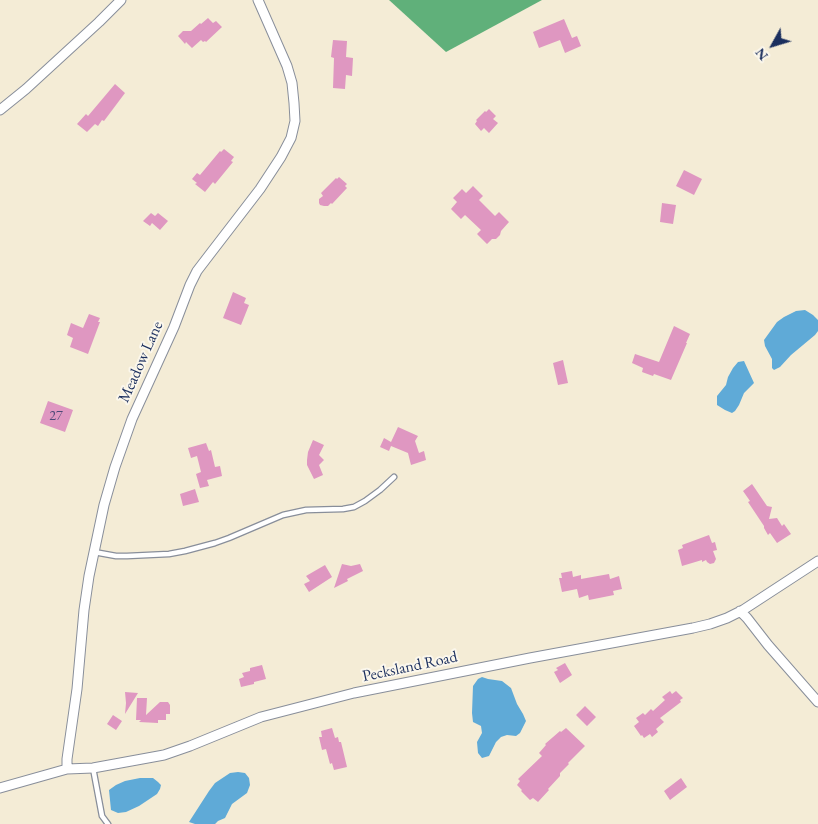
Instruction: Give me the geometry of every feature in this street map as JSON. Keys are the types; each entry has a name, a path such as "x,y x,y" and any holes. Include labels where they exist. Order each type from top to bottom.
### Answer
{"street":[{"path":"0,110 34,82 121,0"},
{"name":"Meadow Lane","path":"67,769 78,689 84,610 89,576 104,505 132,419 197,271 260,189 281,158 291,138 295,121 292,84 258,0"},
{"name":"Pecksland Road","path":"0,788 67,769 93,768 164,755 261,717 354,694 530,658 693,628 727,618 743,610 818,561"},
{"path":"740,611 818,702"}],"lane":[{"path":"94,552 127,556 169,554 185,551 215,543 284,515 306,510 354,507 365,502 394,477"},
{"path":"93,768 102,816 108,824"}],"green space":[{"path":"389,0 542,0 446,52"}],"water":[{"path":"805,310 818,320 818,331 780,367 774,370 772,368 772,359 764,340 777,322 796,311"},
{"path":"744,361 754,383 744,393 739,405 732,413 717,405 717,396 726,385 733,368 738,362"},
{"path":"482,677 502,681 511,688 526,721 520,733 516,736 507,735 501,737 496,742 489,756 482,758 478,753 477,742 482,733 481,726 473,722 472,713 473,686"},
{"path":"230,773 245,773 249,778 250,785 247,793 232,804 225,818 215,824 195,824 189,822 215,783"},
{"path":"153,778 158,782 161,785 157,794 126,812 118,813 111,810 109,790 125,781"}],"building":[{"path":"208,18 213,23 216,21 222,27 206,42 201,40 192,48 186,42 185,44 178,36 183,31 191,31"},
{"path":"564,19 572,38 577,36 581,46 565,53 560,40 539,48 533,32"},
{"path":"333,40 347,41 346,57 353,58 352,76 346,75 345,89 333,88 334,58 331,57"},
{"path":"115,84 125,93 104,121 102,120 98,126 95,124 87,132 77,124 86,114 88,116"},
{"path":"489,109 496,116 493,119 498,123 489,133 484,128 481,131 475,124 476,120"},
{"path":"224,149 234,157 231,161 233,162 215,184 213,182 205,192 192,179 197,173 200,175 220,151"},
{"path":"684,170 702,179 694,195 676,186"},
{"path":"339,177 347,184 345,186 347,188 332,204 328,206 320,205 319,199 323,196 321,193"},
{"path":"473,186 483,196 479,200 495,216 499,212 509,222 496,239 492,239 487,244 477,234 481,230 465,215 461,219 451,209 457,202 453,198 462,189 466,193"},
{"path":"662,203 676,205 673,224 660,222"},
{"path":"151,213 155,216 158,213 168,221 160,230 152,223 150,226 143,221"},
{"path":"233,292 246,298 244,303 249,305 241,325 223,318"},
{"path":"89,314 100,318 98,322 100,322 88,354 70,347 73,338 67,335 71,323 83,328"},
{"path":"674,326 690,334 671,380 642,372 643,368 632,363 635,354 659,362"},
{"path":"563,360 568,383 558,385 553,363"},
{"path":"48,401 73,410 65,432 40,423"},
{"path":"398,427 418,436 415,441 419,453 424,451 426,460 411,465 408,453 391,446 389,451 380,447 384,438 391,442"},
{"path":"313,440 324,445 319,455 324,460 319,465 323,475 314,479 307,465 308,452"},
{"path":"206,443 209,451 211,450 215,467 220,466 222,476 207,480 209,486 200,488 196,474 201,472 197,456 191,458 188,448"},
{"path":"752,484 767,506 772,507 769,519 777,518 782,526 784,524 791,534 777,543 770,533 768,535 743,491"},
{"path":"195,489 199,502 183,506 180,494"},
{"path":"709,535 712,543 715,542 717,550 713,551 716,559 714,563 710,564 706,560 702,562 702,560 682,566 678,550 683,548 682,545"},
{"path":"342,564 351,566 360,564 363,571 334,588"},
{"path":"325,565 332,577 309,592 304,584 310,581 306,576"},
{"path":"572,571 573,577 581,575 581,579 609,574 610,579 619,576 622,589 613,591 614,595 589,600 588,595 579,598 577,589 562,592 559,578 562,578 561,573"},
{"path":"565,663 572,675 560,683 554,672 558,670 556,668"},
{"path":"262,665 266,679 241,687 239,679 244,677 242,673 250,671 250,668"},
{"path":"670,691 672,694 676,691 683,698 680,700 681,702 660,718 664,722 656,729 658,732 652,737 650,734 644,738 634,726 639,722 636,718 643,713 645,715 651,709 653,711 665,700 662,697"},
{"path":"125,692 138,693 125,714 126,703"},
{"path":"137,698 147,698 146,715 160,702 168,702 170,714 166,714 166,720 158,720 158,723 139,722 141,720 136,720"},
{"path":"585,706 596,717 587,726 576,715"},
{"path":"113,715 122,721 116,730 107,724"},
{"path":"332,728 335,738 338,737 339,742 341,742 347,767 334,770 332,763 330,764 326,749 322,750 319,737 322,737 321,731"},
{"path":"566,728 585,746 568,763 560,773 560,776 538,802 533,798 530,800 517,785 520,781 518,779 542,756 539,753 545,744"},
{"path":"681,778 687,787 670,800 664,791"}]}
